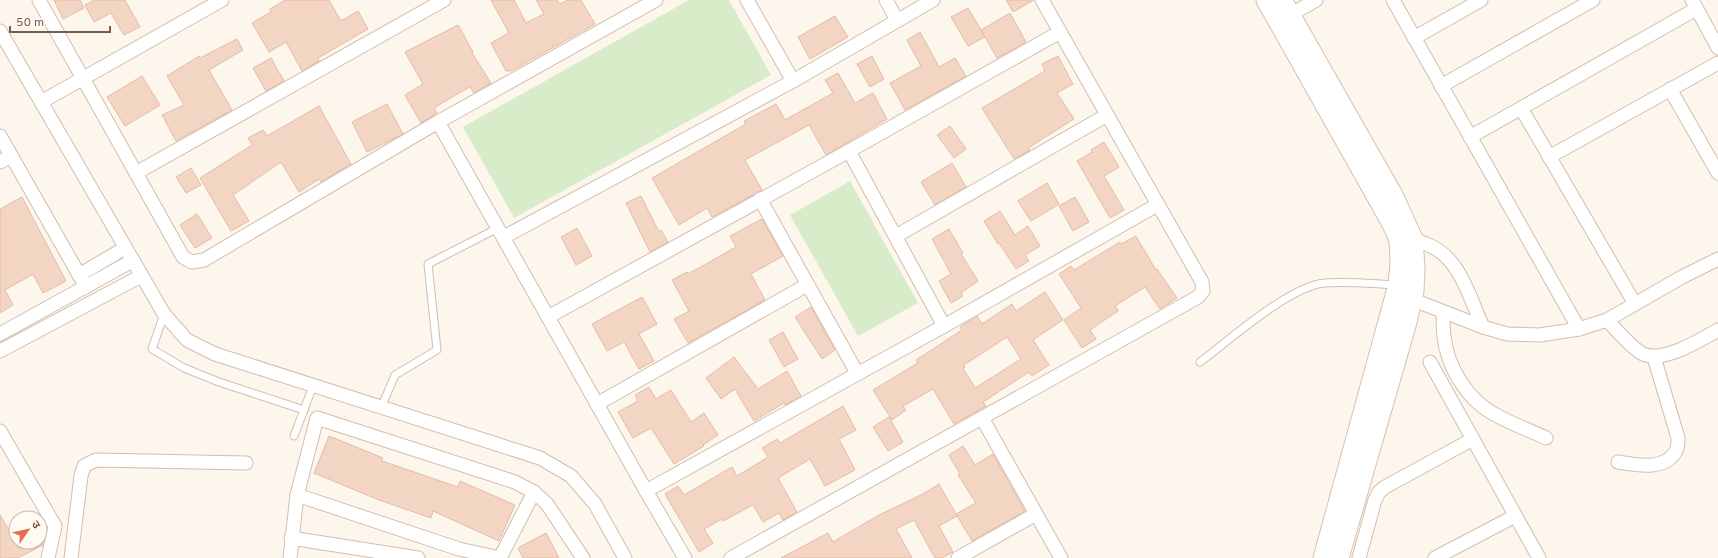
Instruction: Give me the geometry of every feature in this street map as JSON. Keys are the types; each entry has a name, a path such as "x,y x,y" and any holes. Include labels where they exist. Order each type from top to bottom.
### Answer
{"street":[{"path":"39,0 183,257 192,262 204,260 438,122 656,0"},
{"path":"41,102 222,0"},
{"path":"136,173 444,0"},
{"path":"747,0 794,81"},
{"path":"886,0 897,20"},
{"path":"501,233 794,81 897,20 934,0"},
{"path":"731,558 1198,297 1203,290 1202,282 1042,0"},
{"path":"1266,0 1284,12 1394,197 1415,268 1414,291 1411,299 1408,322 1339,558"},
{"path":"1284,12 1316,0"},
{"path":"1393,0 1579,329"},
{"path":"1414,38 1481,0"},
{"path":"1441,86 1593,0"},
{"path":"1470,137 1522,108 1694,4 1718,48"},
{"path":"0,31 141,276 164,314 187,340 215,354 540,458 571,476 595,504 625,558"},
{"path":"548,317 849,151 1060,32"},
{"path":"1550,157 1718,63"},
{"path":"1670,90 1718,173"},
{"path":"1522,108 1635,304"},
{"path":"896,236 1107,115"},
{"path":"438,122 646,491 686,558"},
{"path":"0,136 6,159 86,287"},
{"path":"849,151 944,326"},
{"path":"760,199 857,373"},
{"path":"646,491 944,326 1157,205"},
{"path":"1323,558 1398,285 1400,263 1406,240"},
{"path":"1406,240 1437,248 1448,257 1458,271 1483,327"},
{"path":"79,275 125,248"},
{"path":"1411,299 1483,327 1507,334 1540,335 1579,329 1607,320 1718,260"},
{"path":"0,334 132,261"},
{"path":"0,351 141,276"},
{"path":"597,404 807,285"},
{"path":"1443,312 1444,338 1451,362 1462,383 1477,402 1495,415 1546,438"},
{"path":"1607,320 1642,354 1654,357 1668,354 1718,330"},
{"path":"1618,462 1641,466 1656,464 1669,459 1677,450 1678,438 1654,357"},
{"path":"1430,362 1538,558"},
{"path":"290,558 291,538 297,495 317,418 515,482 534,492 547,504 583,558"},
{"path":"982,418 1061,558"},
{"path":"0,431 55,526 48,558"},
{"path":"1359,558 1375,500 1379,492 1395,481 1472,439"},
{"path":"71,558 81,476 84,466 96,460 246,462"},
{"path":"297,495 459,549 500,558 534,492"},
{"path":"958,558 1036,514"},
{"path":"1435,558 1515,516"},
{"path":"291,538 418,558"}],"lane":[{"path":"381,408 395,375 437,350 428,264 501,233"},
{"path":"1200,362 1269,310 1306,287 1324,283 1398,285"},
{"path":"164,314 152,349 184,368 219,382 304,410"},
{"path":"294,436 313,386"}],"green space":[{"path":"689,0 729,0 771,75 514,218 463,127"},
{"path":"850,181 918,303 858,336 790,215"}],"building":[{"path":"54,0 80,0 84,8 63,19"},
{"path":"94,0 125,0 140,27 124,35 111,13 94,22 85,5"},
{"path":"285,0 329,0 341,21 358,11 368,29 318,58 319,61 302,71 286,42 269,52 252,23 271,12 270,9"},
{"path":"491,0 514,0 526,23 544,14 536,0 557,0 560,4 567,0 581,0 595,24 511,71 506,71 491,43 509,33"},
{"path":"1006,0 1034,0 1013,12"},
{"path":"968,8 985,37 968,46 951,17"},
{"path":"1010,13 1026,42 997,58 981,30"},
{"path":"835,16 848,37 810,59 798,37"},
{"path":"458,25 473,52 472,53 491,83 474,93 470,87 454,96 434,108 437,113 421,123 405,95 423,84 405,52"},
{"path":"920,32 939,67 955,58 966,76 905,110 890,83 921,66 907,40"},
{"path":"237,39 243,50 209,70 232,110 176,141 162,115 184,105 167,76 199,56 200,58"},
{"path":"872,56 884,79 870,87 857,64"},
{"path":"1058,56 1073,84 1057,93 1074,119 1028,148 1030,150 1014,159 982,108 1045,71 1042,64"},
{"path":"271,58 284,81 266,91 253,68"},
{"path":"838,73 855,103 873,93 887,119 826,155 809,125 745,160 762,190 712,217 707,208 679,225 652,178 746,124 744,121 776,104 785,120 833,93 825,80"},
{"path":"142,76 160,105 125,126 107,97"},
{"path":"387,104 403,134 367,152 352,122"},
{"path":"319,106 351,164 321,182 319,179 299,192 281,162 233,195 249,221 231,231 200,178 252,145 248,138 263,130 267,136"},
{"path":"950,126 966,149 954,158 937,135"},
{"path":"1104,142 1119,167 1104,176 1124,210 1110,218 1077,161 1092,152 1091,150"},
{"path":"952,163 966,187 935,205 921,182"},
{"path":"191,168 201,185 186,193 176,177"},
{"path":"1047,183 1059,204 1031,221 1018,201"},
{"path":"641,196 659,232 661,230 668,242 650,252 626,203"},
{"path":"22,197 66,281 43,293 33,274 5,290 13,305 0,313 0,209"},
{"path":"1075,197 1089,222 1073,231 1059,206"},
{"path":"1000,211 1015,235 1028,226 1040,246 1025,255 1029,261 1016,269 984,221"},
{"path":"197,214 212,238 195,248 180,225"},
{"path":"762,219 783,256 751,274 765,300 688,343 674,319 689,311 672,280 687,272 688,274 736,247 730,236"},
{"path":"577,228 592,256 576,265 561,237"},
{"path":"949,229 963,253 961,254 978,281 961,293 963,296 951,303 939,281 951,274 932,239"},
{"path":"1136,236 1156,270 1157,269 1177,298 1160,309 1145,287 1115,306 1118,311 1090,330 1096,339 1082,348 1064,320 1081,308 1059,274 1071,266 1074,270 1120,242 1121,244"},
{"path":"1045,292 1063,320 1033,340 1049,365 1032,376 1029,372 983,402 986,406 954,424 933,389 903,406 906,410 892,420 873,390 918,363 916,360 962,330 960,327 977,316 982,324 1012,304 1016,311","holes":["1007,337 1021,359 975,388 963,368 965,367 964,365"]},
{"path":"642,297 657,324 639,334 654,361 639,369 624,342 607,351 592,324"},
{"path":"811,307 835,350 822,359 795,317"},
{"path":"783,332 798,359 784,367 769,340"},
{"path":"734,357 758,389 787,371 801,396 785,405 784,403 754,421 735,389 721,399 706,378"},
{"path":"649,387 656,399 671,390 691,422 704,413 718,435 703,445 704,446 674,464 651,428 633,438 618,412 638,401 635,395"},
{"path":"843,406 856,430 839,439 855,470 825,486 810,459 778,478 797,512 783,520 779,513 763,522 753,505 704,529 713,543 699,552 665,494 678,486 684,495 732,467 737,476 768,457 762,448 777,439 780,443"},
{"path":"889,417 903,442 888,451 873,427"},
{"path":"329,436 383,458 382,461 458,487 460,481 515,505 499,541 433,511 431,518 379,500 314,473"},
{"path":"963,446 975,465 993,454 1025,511 972,541 956,514 976,503 958,475 960,474 949,455"},
{"path":"939,484 957,516 939,526 953,552 942,558 935,558 914,520 896,529 912,558 781,558 828,533 833,542 879,515 923,494"},
{"path":"0,515 8,528 8,550 33,550 18,558 0,558"},
{"path":"546,533 559,558 523,558 518,548"}]}
